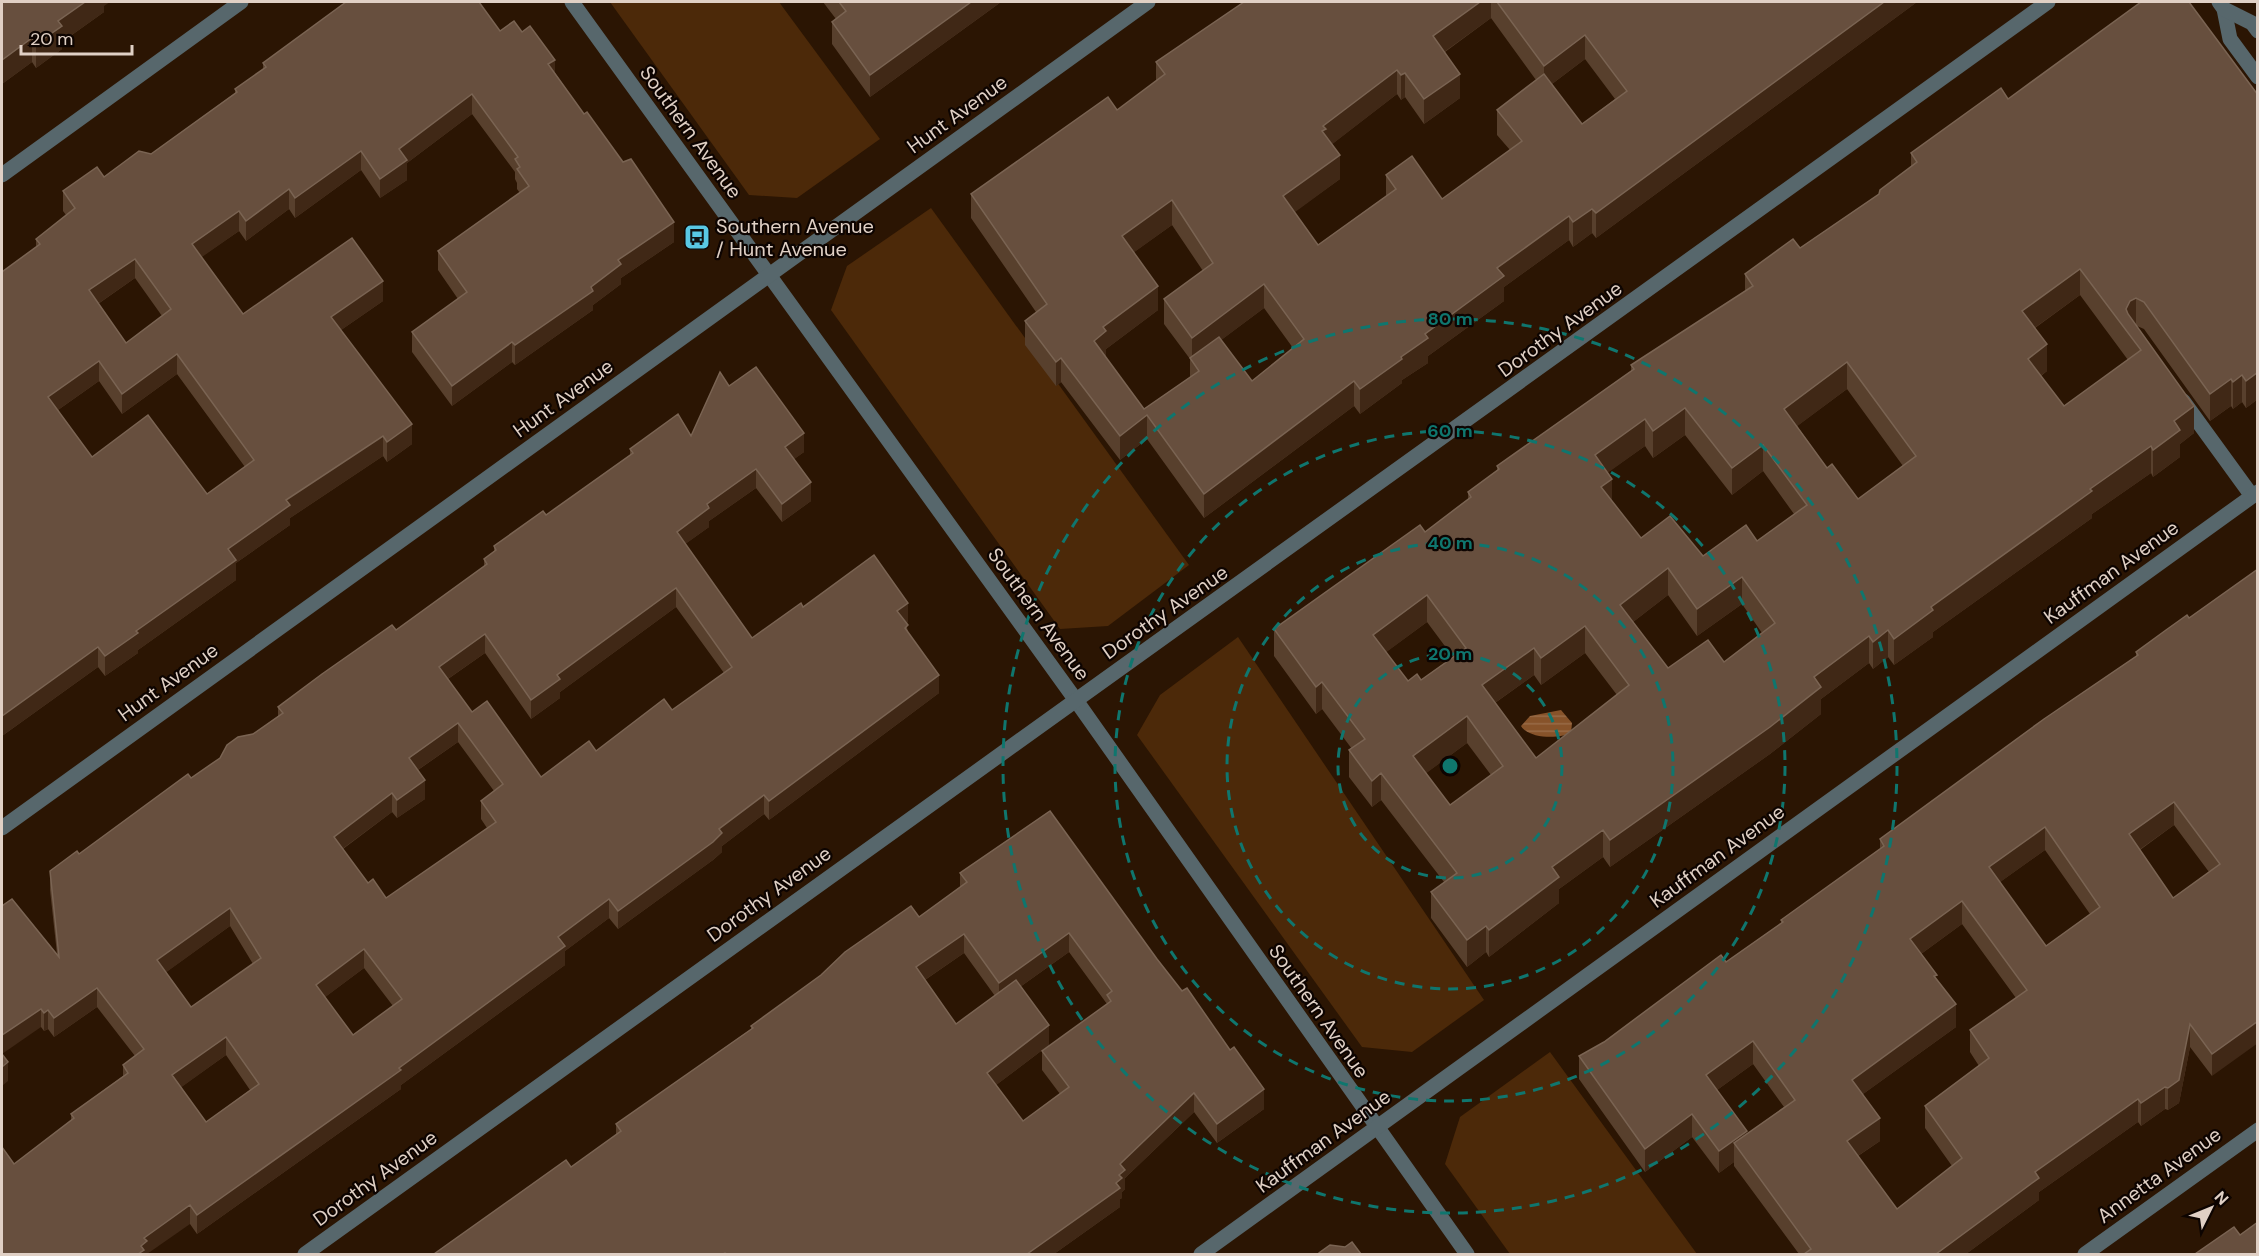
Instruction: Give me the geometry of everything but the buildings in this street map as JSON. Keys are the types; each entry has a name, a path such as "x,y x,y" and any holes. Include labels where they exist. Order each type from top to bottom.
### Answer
{"street":[{"path":"2,175 241,2"},
{"name":"Southern Avenue","path":"572,2 1075,699 1467,1254"},
{"name":"Hunt Avenue","path":"2,828 1148,2"},
{"name":"Dorothy Avenue","path":"305,1254 1075,699 1124,668 1491,405 2048,2"},
{"path":"2222,5 2252,23 2258,31"},
{"path":"2222,5 2230,39 2258,76"},
{"path":"2175,389 2255,494"},
{"name":"Kauffman Avenue","path":"1201,1254 2255,494"},
{"name":"Annetta Avenue","path":"2085,1254 2258,1130"}],"shaded area":[{"path":"610,2 779,2 880,139 797,198 749,195"},
{"path":"931,208 1189,565 1108,626 1060,629 831,310 847,266"},
{"path":"1238,637 1484,1000 1412,1052 1362,1047 1137,735 1160,695"},
{"path":"1561,710 1572,723 1571,733 1544,737 1530,733 1521,726 1530,716"},
{"path":"1550,1052 1697,1254 1510,1254 1445,1164 1460,1117"}],"place":[{"name":"Southern Avenue / Hunt Avenue","path":"697,237"}]}
